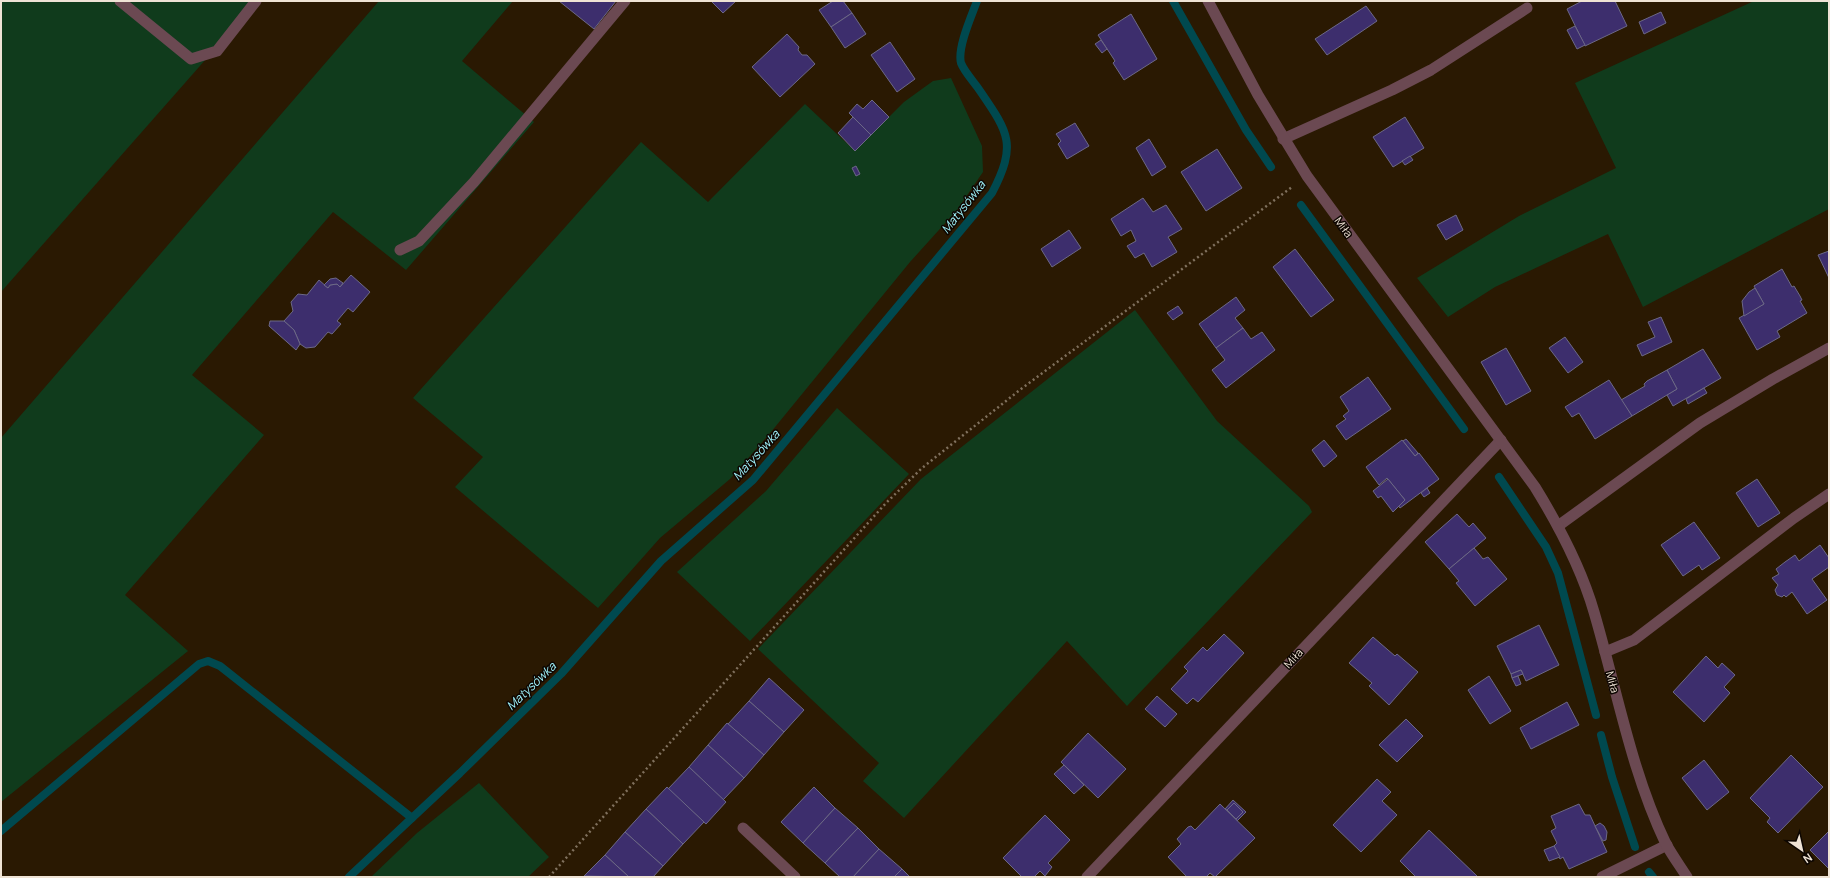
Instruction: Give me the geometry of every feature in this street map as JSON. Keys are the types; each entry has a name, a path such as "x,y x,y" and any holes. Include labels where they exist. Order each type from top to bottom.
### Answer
{"street":[{"path":"120,1 191,59 217,50 256,1"},
{"path":"400,250 419,241 474,182 625,1"},
{"name":"Miła","path":"1208,1 1283,139 1307,176 1535,487 1558,526 1572,553 1594,611 1640,778 1667,845 1687,877"},
{"path":"1283,139 1392,90 1431,70 1527,8"},
{"path":"1558,526 1700,423 1773,379 1829,348"},
{"name":"Miła","path":"1087,876 1501,440"},
{"path":"1605,652 1634,640 1794,518 1829,494"},
{"path":"743,828 795,877"},
{"path":"1602,877 1667,845"}],"path":[{"path":"550,877 880,509 922,468 1021,390 1307,176"}],"green space":[{"path":"1,1 257,1 1,292"},
{"path":"379,1 513,1 462,61 534,122 406,270 333,212 192,375 264,435 125,595 188,651 1,802 1,438"},
{"path":"1754,1 1829,1 1829,209 1643,307 1608,234 1495,287 1448,317 1417,278 1519,216 1616,168 1575,83"},
{"path":"951,78 982,146 983,172 957,210 910,262 771,432 730,479 660,538 598,608 455,487 483,457 413,398 641,142 708,202 805,104 855,151 904,102 933,81"},
{"path":"1135,310 1217,421 1309,506 1312,512 1127,706 1067,641 904,818 863,781 879,763 758,649 921,479"},
{"path":"837,408 909,474 750,641 677,572 766,491"},
{"path":"479,783 549,857 528,877 371,877 417,833"}],"building":[{"path":"559,1 616,1 594,29"},
{"path":"711,1 736,1 723,13"},
{"path":"833,1 843,1 852,13 831,27 819,10"},
{"path":"1582,1 1615,1 1627,26 1585,46 1567,9"},
{"path":"1366,6 1377,21 1327,55 1315,39"},
{"path":"1661,12 1666,23 1644,34 1639,22"},
{"path":"852,13 866,34 845,48 831,27"},
{"path":"1131,14 1157,59 1124,80 1113,63 1115,61 1098,35"},
{"path":"1575,26 1585,45 1577,49 1567,30"},
{"path":"787,34 799,47 798,50 802,55 807,55 815,64 780,97 752,67"},
{"path":"1101,40 1107,49 1102,53 1095,44"},
{"path":"890,42 915,79 897,92 871,55"},
{"path":"872,100 889,117 871,135 849,113 857,104 863,109"},
{"path":"853,117 871,135 855,151 838,133"},
{"path":"1405,117 1424,148 1393,167 1373,137"},
{"path":"1075,123 1089,146 1067,159 1058,144 1061,141 1056,134"},
{"path":"1149,139 1166,167 1152,176 1136,148"},
{"path":"1217,149 1242,188 1206,211 1181,172"},
{"path":"1410,156 1413,160 1405,165 1402,161"},
{"path":"856,166 860,174 856,176 852,168"},
{"path":"1143,198 1153,212 1166,205 1182,229 1168,237 1177,252 1152,267 1144,253 1135,258 1127,246 1136,241 1131,230 1121,236 1111,219"},
{"path":"1456,215 1463,230 1446,240 1437,225"},
{"path":"1069,230 1081,248 1052,267 1041,249"},
{"path":"1295,249 1334,300 1311,317 1273,267"},
{"path":"1829,251 1829,278 1818,255"},
{"path":"1782,269 1792,287 1794,286 1800,296 1802,300 1800,301 1807,313 1777,331 1780,337 1757,350 1739,318 1764,304 1754,286"},
{"path":"351,275 370,292 353,312 348,308 337,321 341,324 332,334 328,332 315,347 306,348 300,344 294,330 284,321 293,311 291,302 298,294 307,295 319,280 328,288 330,285 337,284 340,287"},
{"path":"336,278 343,283 340,287 337,284 330,285 328,288 324,285 330,279"},
{"path":"1755,288 1764,304 1744,316 1742,301 1749,292"},
{"path":"1236,297 1245,310 1235,318 1243,328 1216,348 1199,324"},
{"path":"1178,306 1183,313 1173,320 1167,313"},
{"path":"1661,317 1672,342 1642,356 1637,345 1655,337 1648,322"},
{"path":"270,321 284,321 294,330 300,344 296,350 269,326"},
{"path":"1243,328 1251,339 1262,332 1275,350 1226,388 1212,370 1225,360 1216,348"},
{"path":"1565,337 1583,362 1568,373 1549,348"},
{"path":"1506,348 1531,391 1506,405 1481,362"},
{"path":"1703,349 1721,378 1673,406 1667,395 1677,389 1667,370"},
{"path":"1667,370 1677,389 1632,416 1621,400 1645,386 1644,384 1647,381"},
{"path":"1368,377 1391,409 1346,440 1336,426 1346,419 1343,416 1349,411 1340,397"},
{"path":"1609,380 1632,416 1595,439 1579,413 1572,417 1565,407"},
{"path":"1704,388 1707,393 1688,404 1686,399"},
{"path":"1406,439 1418,453 1415,456 1403,441"},
{"path":"1324,440 1337,456 1324,467 1312,450"},
{"path":"1402,440 1415,456 1419,453 1439,479 1400,508 1398,505 1405,500 1387,478 1379,485 1366,467"},
{"path":"1388,479 1405,500 1393,512 1381,496 1378,498 1373,491"},
{"path":"1757,479 1780,513 1758,527 1736,493"},
{"path":"1427,488 1430,493 1424,497 1421,493"},
{"path":"1457,514 1469,527 1473,523 1486,538 1449,569 1425,542"},
{"path":"1694,522 1720,558 1702,570 1699,565 1683,576 1661,545"},
{"path":"1820,545 1829,558 1829,567 1812,579 1827,600 1807,614 1792,592 1786,597 1784,595 1782,597 1777,595 1775,590 1778,585 1772,578 1779,574 1776,569 1795,555 1799,561"},
{"path":"1474,548 1483,559 1488,557 1507,579 1475,606 1456,583 1459,581 1449,569"},
{"path":"1539,625 1559,665 1526,681 1521,670 1511,674 1497,646"},
{"path":"1224,634 1244,653 1198,702 1193,698 1187,704 1171,689 1188,671 1184,667 1203,647 1207,651"},
{"path":"1373,637 1395,656 1397,654 1418,672 1389,705 1369,686 1372,683 1349,663"},
{"path":"1706,656 1718,668 1722,663 1735,675 1724,687 1730,693 1704,722 1673,692"},
{"path":"1521,670 1523,674 1512,678 1511,674"},
{"path":"1489,676 1511,711 1490,724 1468,690"},
{"path":"1518,676 1521,684 1516,686 1512,678"},
{"path":"769,678 804,710 784,732 749,701"},
{"path":"1157,696 1177,714 1165,727 1145,709"},
{"path":"749,701 784,732 764,755 728,724"},
{"path":"1567,702 1579,725 1531,749 1520,728"},
{"path":"1406,719 1423,736 1397,762 1379,745"},
{"path":"727,723 764,755 744,778 708,745"},
{"path":"1088,733 1126,769 1098,798 1061,762"},
{"path":"708,745 744,778 723,800 689,767"},
{"path":"1791,755 1823,787 1778,833 1767,822 1770,818 1750,798"},
{"path":"1704,760 1729,792 1707,810 1682,778"},
{"path":"1064,765 1084,785 1074,794 1054,774"},
{"path":"689,767 726,802 706,824 668,789"},
{"path":"1377,779 1391,792 1382,801 1397,815 1361,852 1333,825"},
{"path":"667,787 704,822 683,844 646,809"},
{"path":"814,787 835,808 803,843 781,822"},
{"path":"1233,800 1246,812 1237,821 1236,819 1243,812 1234,803 1227,810 1225,809"},
{"path":"1234,803 1243,812 1236,819 1227,810"},
{"path":"1220,804 1255,838 1215,877 1210,873 1206,877 1187,877 1168,857 1181,844 1177,839 1188,827 1191,826 1195,830"},
{"path":"1579,804 1585,815 1590,815 1607,852 1569,869 1563,857 1560,859 1554,846 1557,843 1551,831 1556,828 1551,816"},
{"path":"835,808 858,828 825,863 803,843"},
{"path":"646,809 683,844 663,866 625,832"},
{"path":"1045,815 1070,840 1048,863 1052,867 1045,876 1040,871 1034,877 1022,877 1003,858"},
{"path":"1600,823 1604,826 1607,832 1606,840 1603,841 1595,826"},
{"path":"858,828 879,849 853,877 840,877 825,863"},
{"path":"1429,830 1477,876 1416,877 1400,861"},
{"path":"1829,831 1829,869 1810,850"},
{"path":"625,832 663,866 653,877 629,877 605,855"},
{"path":"1554,846 1560,857 1549,861 1544,850"},
{"path":"879,849 902,869 894,877 853,877"},
{"path":"605,855 629,877 584,876"},
{"path":"902,869 910,877 894,877"}],"waterway":[{"name":"Matysówka","path":"349,877 460,773 561,674 661,561 753,480 992,193 1005,162 1007,149 1006,138 996,116 962,66 960,57 963,40 977,1"},
{"path":"1173,1 1246,130 1271,167"},
{"path":"1301,205 1464,429"},
{"path":"1499,477 1546,547 1558,573 1596,715"},
{"path":"1,831 199,664 208,661 220,666 412,818"},
{"path":"1601,735 1612,777 1635,847"},
{"path":"1649,872 1653,877"}]}
